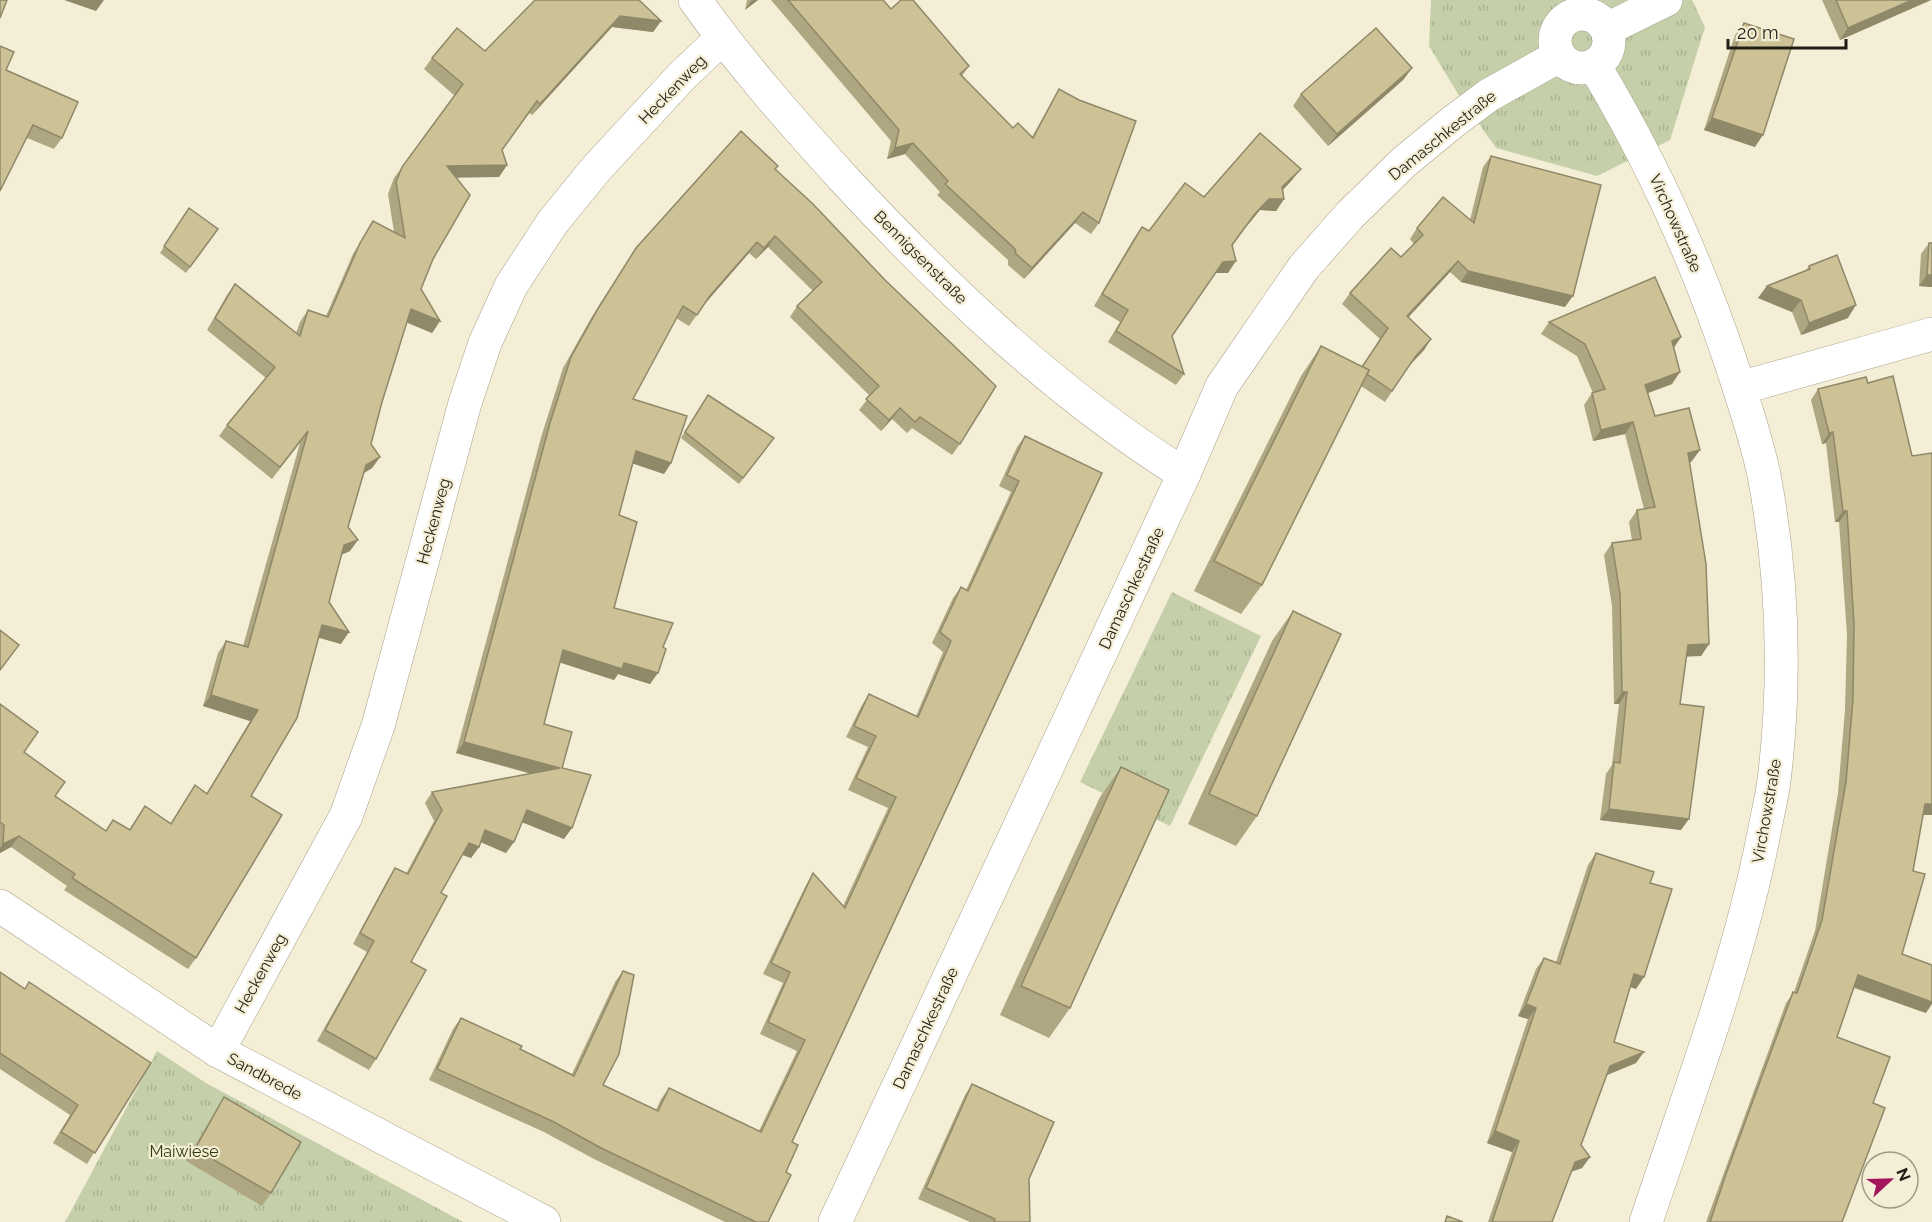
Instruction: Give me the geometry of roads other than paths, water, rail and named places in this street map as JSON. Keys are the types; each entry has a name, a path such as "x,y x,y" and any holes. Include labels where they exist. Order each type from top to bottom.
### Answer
{"street":[{"name":"Bennigsenstraße","path":"695,0 722,38 799,130 877,214 965,301 1048,375 1128,439 1184,474"},
{"path":"1606,29 1666,0"},
{"path":"1562,9 1589,15 1599,20 1606,29 1608,50 1594,65 1575,68 1559,56 1555,46 1555,35 1560,25 1562,9"},
{"name":"Heckenweg","path":"218,1051 346,816 378,726 465,403 485,343 511,286 552,223 596,169 682,76 722,38"},
{"name":"Damaschkestraße","path":"835,1222 1184,474 1222,386 1304,267 1348,216 1404,162 1454,121 1489,95 1559,56"},
{"name":"Virchowstraße","path":"1594,65 1633,130 1682,229 1740,388 1763,473 1778,576 1782,674 1775,773 1753,888 1730,969 1646,1222"},
{"path":"1740,388 1932,334"},
{"name":"Sandbrede","path":"0,906 218,1051 544,1222"}],"park label":[{"name":"Maiwiese","path":"184,1151"}]}
